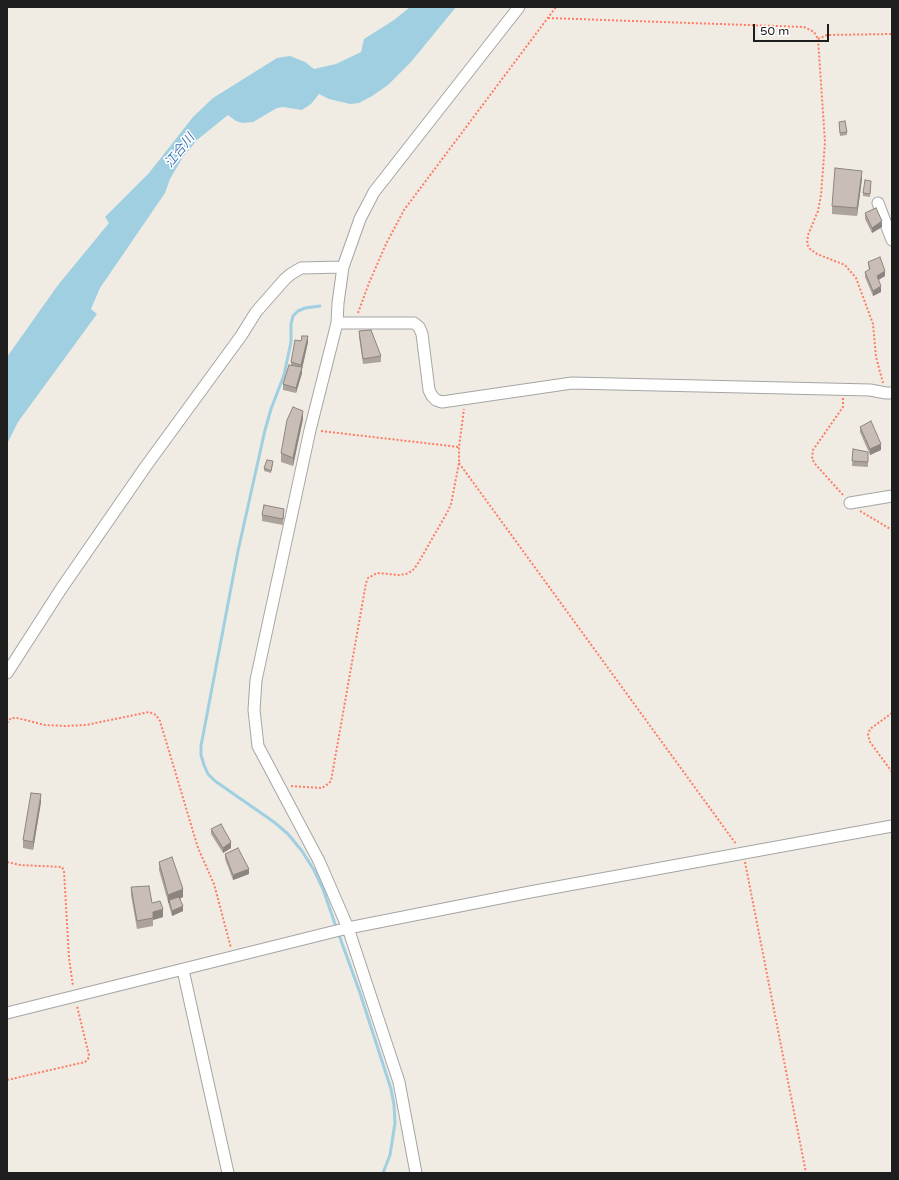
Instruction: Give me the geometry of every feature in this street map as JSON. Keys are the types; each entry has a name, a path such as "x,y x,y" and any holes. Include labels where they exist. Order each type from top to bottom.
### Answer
{"street":[{"path":"416,1173 399,1082 348,928 319,861 258,746 254,710 256,680 310,430 337,323 343,267 360,219 374,192 519,7"},
{"path":"878,203 892,240"},
{"path":"7,674 61,589 146,466 241,336 256,312 284,279 301,268 343,267"},
{"path":"337,323 414,323 419,327 422,334 428,390 436,400 442,402 572,383 870,390 889,393"},
{"path":"850,503 892,496"},
{"path":"7,1013 348,928 530,892 892,826"},
{"path":"183,970 228,1173"}],"path":[{"path":"354,323 386,244 404,210 556,7"},
{"path":"548,18 804,27 814,32 818,39 826,142 821,195 818,211 808,235 807,244 810,250 816,254 845,265 856,278 873,324 876,357 889,393"},
{"path":"818,39 827,35 892,34"},
{"path":"842,390 843,407 813,450 812,459 850,503 859,511 892,530"},
{"path":"279,784 322,788 331,781 366,583 368,578 377,573 399,575 412,571 417,565 448,511 451,504 459,463 459,447 465,398"},
{"path":"310,430 459,447"},
{"path":"459,463 743,854 806,1173"},
{"path":"7,723 11,718 17,718 45,725 86,725 149,712 156,715 160,721 198,848 214,884 234,957"},
{"path":"892,713 870,729 868,735 870,742 892,772"},
{"path":"7,862 20,865 56,866 62,867 64,871 69,958 74,996 89,1055 86,1062 7,1080"}],"water":[{"name":"江合川","path":"410,7 456,7 411,62 388,85 372,96 359,103 350,104 329,99 319,94 311,104 302,110 283,107 277,108 253,122 242,123 236,121 228,115 197,140 183,157 170,179 165,193 100,288 91,309 97,314 18,422 7,444 7,357 58,285 109,223 105,217 149,173 193,117 213,98 277,58 290,56 305,62 314,69 336,64 361,52 364,39 394,20"}],"building":[{"path":"845,121 847,132 840,133 839,122"},
{"path":"835,168 862,171 857,208 832,206"},
{"path":"865,180 871,181 870,194 863,193"},
{"path":"876,208 882,221 872,228 865,213"},
{"path":"880,257 885,271 877,276 881,286 873,291 865,272 870,269 868,262"},
{"path":"371,330 381,356 363,359 359,331"},
{"path":"302,336 308,336 301,365 291,362 295,340 301,341"},
{"path":"289,365 302,367 296,388 283,384"},
{"path":"293,407 303,411 293,458 281,453 287,420"},
{"path":"871,421 881,444 870,449 860,427"},
{"path":"853,449 868,452 868,462 852,461"},
{"path":"267,460 273,461 271,471 264,468"},
{"path":"264,505 284,509 283,519 262,515"},
{"path":"31,793 41,794 33,842 23,840"},
{"path":"221,824 231,842 223,848 211,829"},
{"path":"238,848 249,869 233,875 225,854"},
{"path":"172,857 183,889 168,895 159,862"},
{"path":"149,886 152,903 160,901 163,909 153,912 153,918 137,921 131,887"},
{"path":"179,897 183,906 172,911 169,900"}],"waterway":[{"path":"320,306 305,308 298,311 293,316 291,324 291,342 284,375 265,430 238,551 201,746 201,755 208,774 215,781 274,822 288,834 302,851 314,870 323,889 335,924"},
{"path":"339,935 360,993 391,1089 394,1105 395,1123 390,1155 383,1173"}]}
